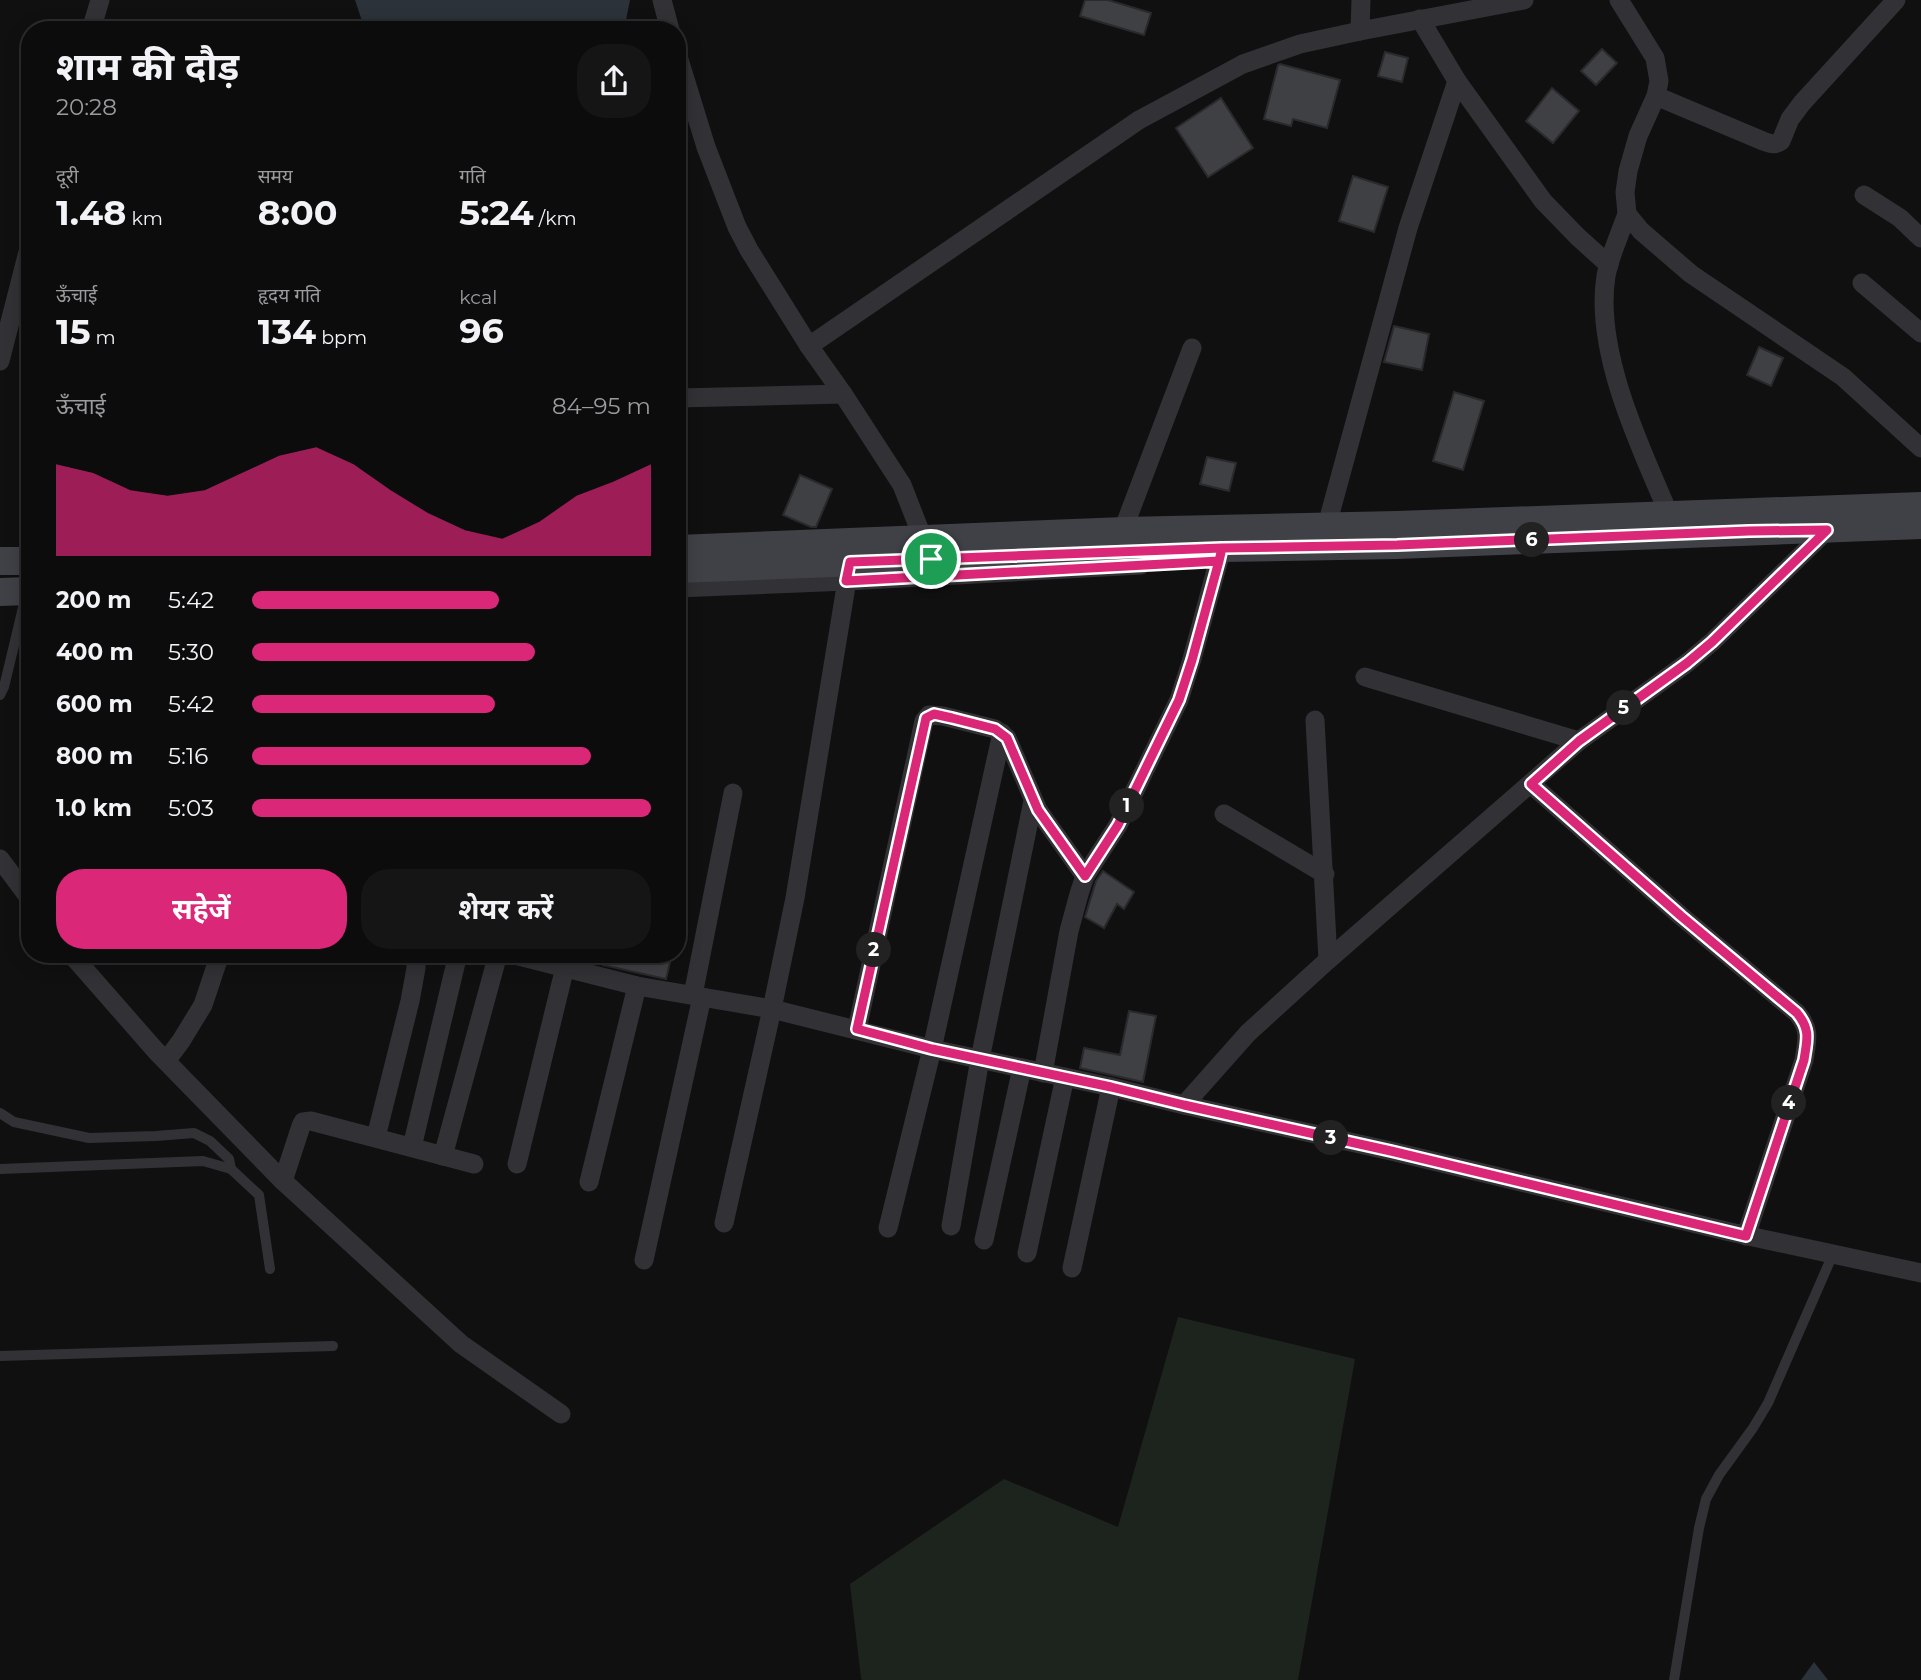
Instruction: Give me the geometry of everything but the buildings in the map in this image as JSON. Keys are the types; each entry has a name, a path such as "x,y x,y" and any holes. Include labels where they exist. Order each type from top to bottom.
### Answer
{"main road":[{"path":"686,571 1124,531 1396,525 1921,506"},
{"path":"686,572 848,572 927,549 1220,554 1921,525"},
{"path":"0,561 21,561"}],"street":[{"path":"94,21 100,0"},
{"path":"662,0 668,21"},
{"path":"1360,31 1361,0"},
{"path":"809,346 1139,120 1243,64 1300,44 1524,0"},
{"path":"1619,0 1655,58 1659,81 1656,96 1638,136 1628,170 1625,192 1627,214 1609,265 1605,287 1606,324 1618,383 1669,514"},
{"path":"1656,96 1763,141 1778,143 1802,103 1896,0"},
{"path":"1420,19 1457,81 1543,201 1609,265"},
{"path":"1327,525 1408,228 1457,81"},
{"path":"686,82 706,147 737,227 762,273 902,485 927,549"},
{"path":"1864,195 1918,227"},
{"path":"1627,214 1641,231 1691,274 1843,377 1921,448"},
{"path":"0,361 21,279"},
{"path":"1862,283 1921,332"},
{"path":"1124,531 1192,348"},
{"path":"686,398 843,394"},
{"path":"1184,1105 1248,1034 1328,960 1579,741 1704,649 1827,530"},
{"path":"723,1223 772,1009 799,872 848,572 1220,554 1179,700 1118,825 1085,876 1069,931 1043,1073"},
{"path":"1364,677 1579,741"},
{"path":"857,1029 924,721 929,715 995,729 1002,733 1010,745 1033,801 1085,876"},
{"path":"1315,720 1328,960"},
{"path":"888,1228 932,1049 1002,733"},
{"path":"1531,784 1681,916 1797,1013 1804,1022 1808,1038 1804,1060 1746,1236"},
{"path":"644,1260 698,996 733,793"},
{"path":"951,1226 980,1059 1033,801"},
{"path":"1224,814 1325,874"},
{"path":"0,859 21,886"},
{"path":"79,963 166,1061 283,1181 461,1344 561,1414"},
{"path":"166,1061 203,1005 217,963"},
{"path":"376,1137 410,1001 416,963"},
{"path":"412,1147 456,963"},
{"path":"443,1156 496,963"},
{"path":"548,963 565,967 592,965 637,986 772,1009 932,1049 1391,1151 1746,1236 1921,1273"},
{"path":"517,1164 565,967"},
{"path":"589,1182 637,986"},
{"path":"984,1240 1022,1068"},
{"path":"1027,1253 1065,1077"},
{"path":"1072,1268 1111,1087"},
{"path":"283,1181 303,1122 311,1121 474,1164"}],"lane":[{"path":"0,695 4,687 21,594"},
{"path":"0,1113 14,1122 89,1138 194,1133 210,1141 229,1159 231,1169"},
{"path":"0,1169 203,1161 231,1169 258,1195 270,1269"},
{"path":"1674,1680 1706,1499 1719,1475 1768,1403 1833,1254"},
{"path":"0,1356 333,1346"}],"shaded area":[{"path":"355,0 630,0 626,21 362,21"},
{"path":"1178,1317 1355,1359 1298,1680 862,1680 850,1584 1004,1479 1118,1527"},
{"path":"1814,1662 1828,1680 1801,1680"}],"route":[{"path":"931,559 850,562 846,581 1219,561 1222,548 1397,545 1827,530 1712,642 1579,741 1531,784 1681,916 1797,1013 1804,1022 1808,1038 1804,1060 1746,1236 1391,1151 932,1049 857,1029 926,718 934,714 1002,733 1007,738 1038,810 1085,876 1118,825 1179,700 1187,679 1219,561 1222,548 931,559"}]}
